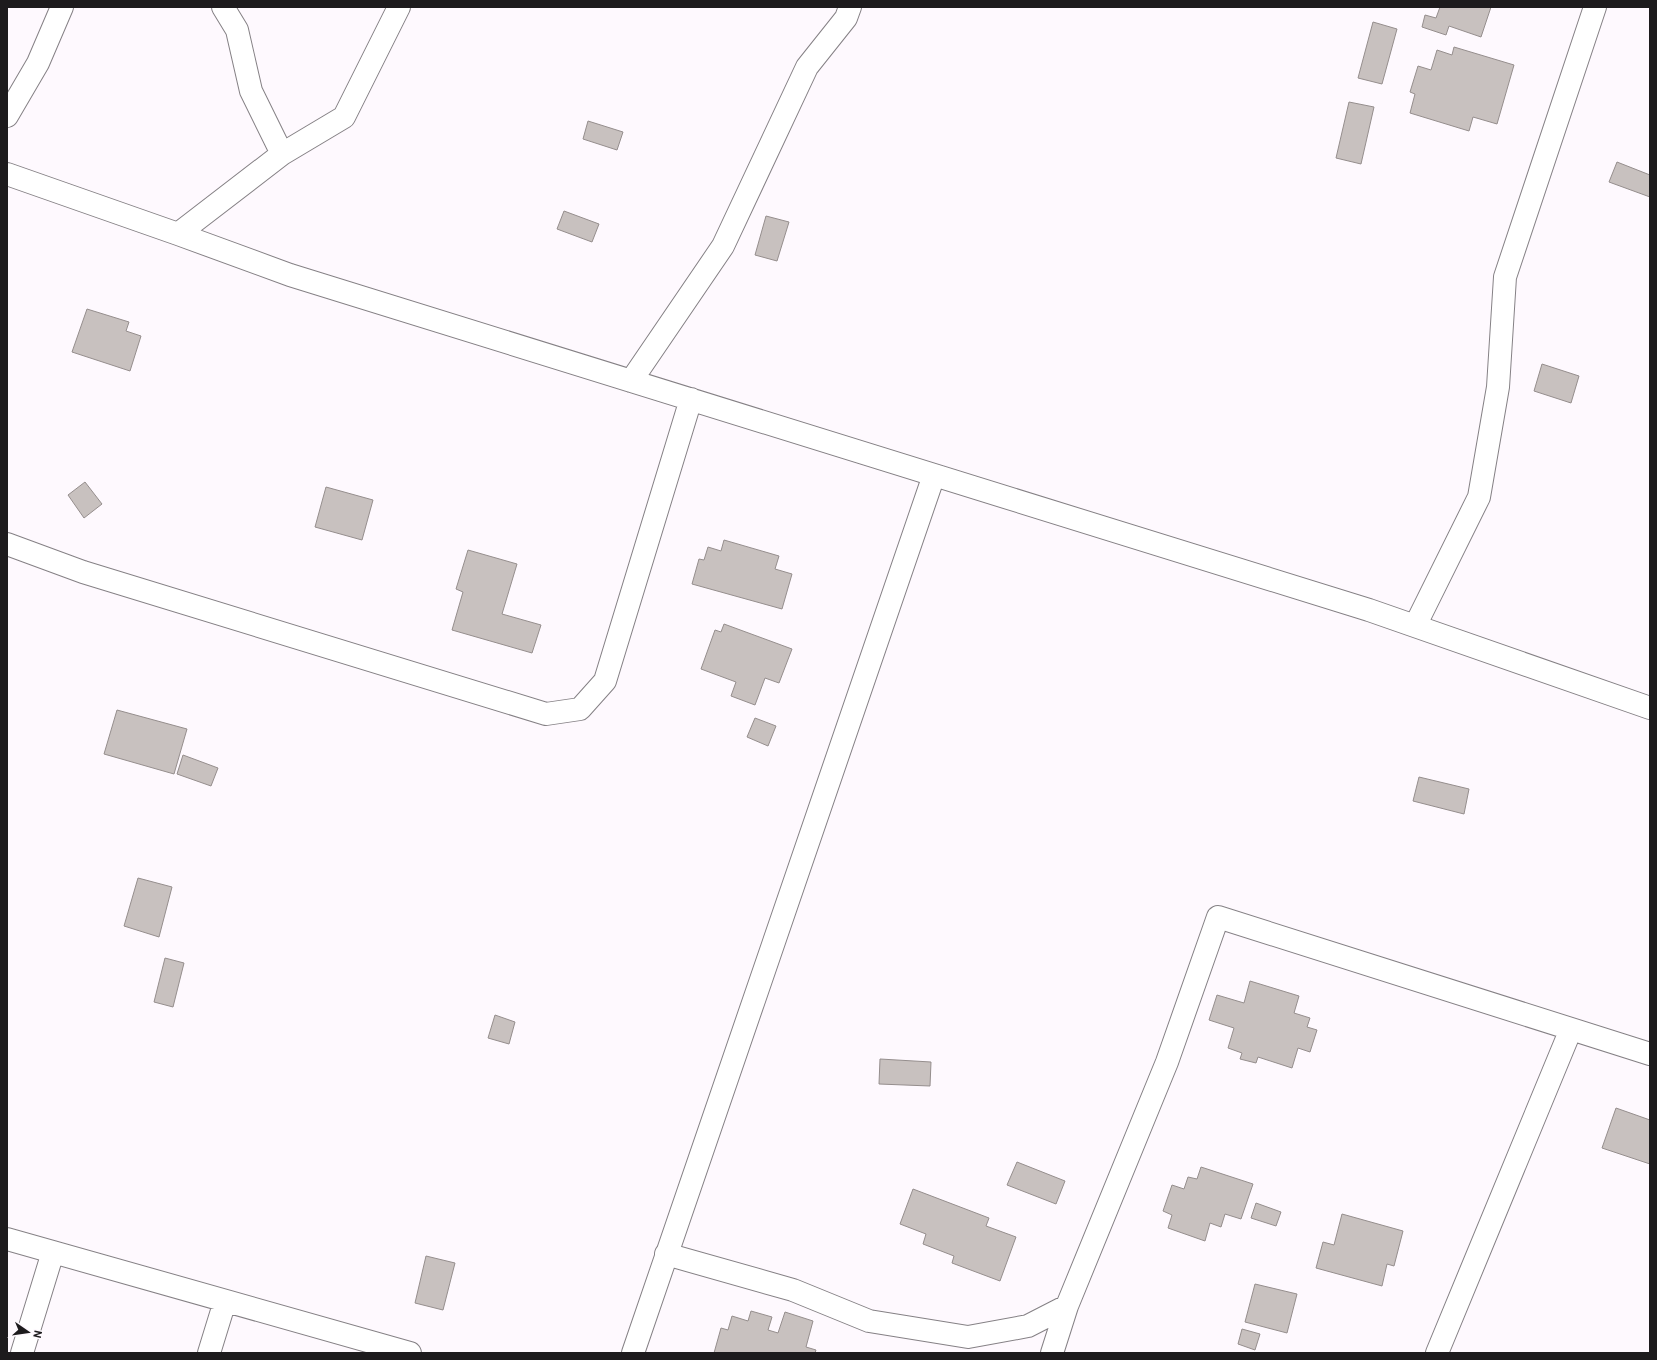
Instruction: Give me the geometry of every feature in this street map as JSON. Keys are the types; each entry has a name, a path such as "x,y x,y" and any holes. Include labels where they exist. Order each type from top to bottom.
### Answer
{"street":[{"path":"7,116 38,64 62,7"},
{"path":"223,7 238,30 251,91 282,154"},
{"path":"178,234 282,154 344,117 399,7"},
{"path":"631,381 723,246 807,67 846,18 850,7"},
{"path":"1416,626 1479,497 1498,387 1504,277 1595,7"},
{"path":"7,174 290,275 1369,610 1650,708"},
{"path":"7,544 91,574 546,714 580,708 605,682 691,400"},
{"path":"633,1353 934,475"},
{"path":"1052,1353 1068,1306 1167,1062 1218,917 1650,1054"},
{"path":"1437,1353 1571,1029"},
{"path":"7,1239 410,1353"},
{"path":"22,1353 53,1252"},
{"path":"666,1254 793,1290 869,1321 968,1337 1028,1326 1068,1306"},
{"path":"209,1353 225,1300"}],"building":[{"path":"1440,7 1491,7 1481,37 1449,26 1446,35 1422,27 1425,15 1436,18"},
{"path":"1373,22 1397,29 1382,84 1358,78"},
{"path":"1454,47 1514,65 1497,124 1473,117 1469,131 1410,113 1415,94 1410,92 1418,66 1431,70 1437,50 1452,55"},
{"path":"1349,102 1374,107 1361,164 1336,158"},
{"path":"588,121 623,132 617,150 583,139"},
{"path":"1617,162 1650,175 1650,197 1609,182"},
{"path":"564,211 599,224 592,242 557,229"},
{"path":"766,216 789,222 777,261 755,255"},
{"path":"87,309 129,322 126,331 141,336 130,371 72,352"},
{"path":"1542,364 1579,376 1571,403 1534,391"},
{"path":"85,482 102,504 84,518 68,495"},
{"path":"326,487 373,500 362,540 315,527"},
{"path":"724,540 779,556 775,569 792,574 782,609 692,584 699,559 704,560 708,547 721,551"},
{"path":"468,550 517,564 502,614 541,625 532,653 452,630 463,592 456,589"},
{"path":"724,624 792,649 779,683 765,678 755,705 731,696 736,682 701,669 715,630 721,632"},
{"path":"117,710 187,729 174,774 104,754"},
{"path":"755,718 776,726 768,746 747,737"},
{"path":"183,755 218,768 211,786 177,774"},
{"path":"1419,777 1469,789 1464,814 1413,801"},
{"path":"138,878 172,887 159,937 124,926"},
{"path":"165,958 184,963 173,1007 154,1002"},
{"path":"1250,981 1299,996 1294,1013 1310,1018 1307,1027 1317,1030 1310,1052 1298,1048 1292,1068 1258,1057 1256,1063 1240,1059 1242,1053 1228,1048 1234,1028 1209,1020 1217,995 1244,1003"},
{"path":"495,1015 515,1022 509,1044 488,1038"},
{"path":"880,1059 931,1062 930,1086 879,1084"},
{"path":"1616,1108 1650,1120 1650,1164 1602,1148"},
{"path":"1017,1162 1065,1181 1056,1204 1007,1185"},
{"path":"1201,1167 1253,1184 1241,1219 1225,1214 1221,1227 1210,1223 1205,1241 1168,1228 1172,1215 1163,1211 1172,1185 1184,1189 1188,1177 1197,1179"},
{"path":"913,1189 989,1218 986,1226 1016,1237 1000,1281 952,1263 954,1256 923,1244 926,1234 900,1224"},
{"path":"1256,1203 1281,1212 1276,1226 1251,1218"},
{"path":"1342,1214 1403,1231 1394,1266 1387,1264 1382,1286 1316,1268 1323,1242 1334,1245"},
{"path":"426,1256 455,1263 443,1310 415,1303"},
{"path":"1255,1284 1297,1294 1287,1333 1245,1322"},
{"path":"751,1311 772,1317 768,1330 778,1333 785,1312 813,1321 806,1347 816,1350 815,1353 714,1353 721,1328 728,1330 732,1316 748,1321"},
{"path":"1242,1329 1260,1334 1255,1350 1238,1344"}]}
